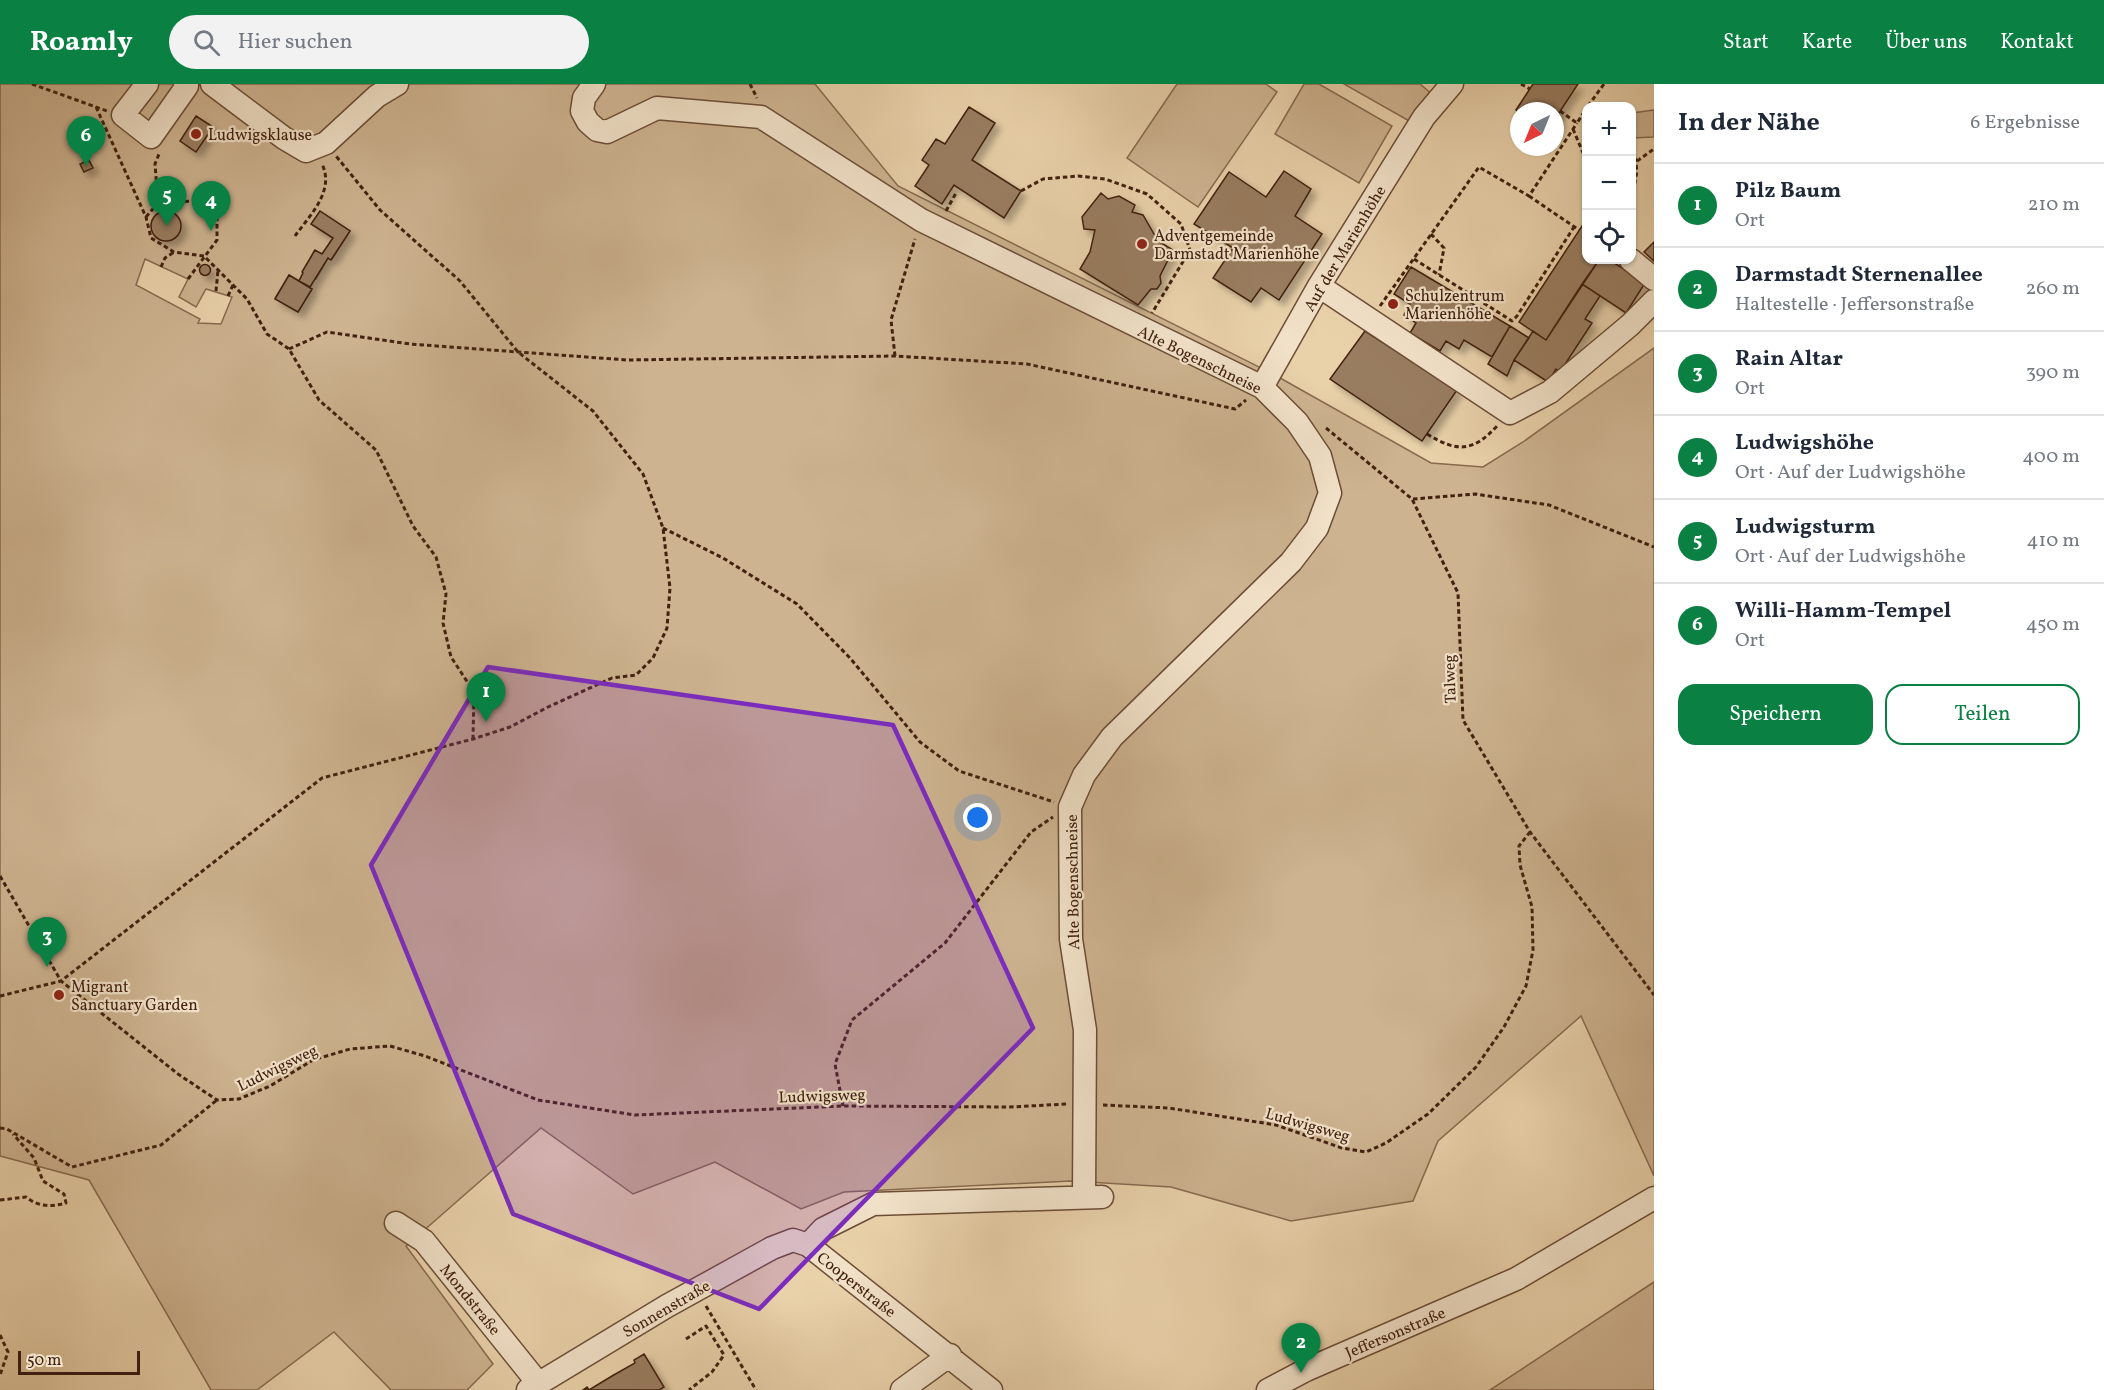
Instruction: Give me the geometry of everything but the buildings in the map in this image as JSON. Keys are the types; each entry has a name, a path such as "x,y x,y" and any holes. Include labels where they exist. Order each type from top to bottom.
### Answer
{"street":[{"path":"147,84 123,115 151,137 187,86 185,84"},
{"path":"212,84 284,138 306,151 320,146 376,96 397,84"},
{"name":"Alte Bogenschneise","path":"594,84 584,98 582,111 588,122 597,130 607,132 657,108 760,117 921,220 1141,330 1262,387 1297,422 1320,456 1330,493 1317,528 1291,562 1112,737 1084,775 1070,807 1071,939 1085,1030 1084,1104"},
{"name":"Auf der Marienhöhe","path":"1262,387 1319,286 1424,117 1452,84"},
{"path":"1636,264 1654,279"},
{"path":"1319,286 1509,413 1550,392 1630,325 1654,300"},
{"name":"Cooperstraße","path":"992,1390 808,1245 823,1229 873,1204 1093,1196 1084,1104"},
{"name":"Jeffersonstraße","path":"1268,1390 1306,1370 1528,1272 1654,1198"},
{"name":"Mondstraße","path":"396,1223 424,1240 533,1387"},
{"name":"Sonnenstraße","path":"533,1387 696,1290 772,1248 793,1240 808,1245"},
{"path":"902,1390 950,1355"}],"path":[{"path":"32,84 96,107 146,217 151,237 174,252 204,256 247,299 267,334 289,349 320,400 376,450 413,526 436,557 446,594 443,623 451,657 474,692 473,738"},
{"path":"1521,84 1530,89"},
{"path":"1591,102 1604,84"},
{"path":"1564,114 1577,123"},
{"path":"1529,196 1582,116"},
{"path":"1573,129 1585,156"},
{"path":"295,236 322,199 326,173 320,146"},
{"path":"0,996 61,981 322,778 510,727 548,706 612,678 636,675 652,658 667,628 670,588 663,528 643,474 594,411 518,352 460,281 380,210 320,146"},
{"path":"1637,161 1654,148"},
{"path":"146,217 158,203 155,164 159,155"},
{"path":"1636,156 1636,177"},
{"path":"1371,319 1479,167 1529,196 1579,231"},
{"path":"1021,191 1043,179 1077,176 1106,179 1147,194 1180,224 1190,250 1141,330"},
{"path":"158,203 196,201 217,217 217,240 188,279"},
{"path":"895,356 891,320 921,220"},
{"path":"1414,259 1512,321 1574,227"},
{"path":"1431,234 1444,248 1438,275"},
{"path":"161,267 165,258 174,252"},
{"path":"216,291 218,270"},
{"path":"228,296 233,285"},
{"path":"289,349 327,332 410,344 627,360 895,356 1027,364 1235,409 1262,387"},
{"path":"1427,434 1452,447 1471,446 1487,438 1509,413"},
{"name":"Talweg","path":"1320,423 1412,499 1458,593 1463,720 1530,832 1654,995"},
{"path":"1412,499 1475,494 1549,505 1654,547"},
{"path":"663,528 723,558 797,604 850,658 920,742 959,771 1070,807"},
{"path":"843,1106 835,1064 852,1020 945,943 1031,832 1070,807"},
{"name":"Ludwigsweg","path":"217,1100 239,1100 270,1086 313,1060 350,1049 390,1046 425,1056 538,1100 635,1115 843,1106 1010,1107 1084,1104 1168,1108 1276,1125 1342,1149 1365,1152 1386,1143 1428,1114 1476,1066 1504,1027 1526,986 1533,950 1532,908 1520,866 1519,846 1530,832"},
{"path":"0,876 61,981 178,1074 217,1100 161,1145 72,1167 0,1128"},
{"path":"0,1200 26,1197 31,1202 52,1207 66,1203 64,1194 43,1181 34,1158 11,1132"},
{"path":"696,1290 756,1390"},
{"path":"686,1339 706,1326 724,1355 712,1372 689,1390"},
{"path":"0,1335 8,1352 0,1375"}],"highlighted area":[{"path":"488,667 893,725 1033,1028 759,1309 513,1214 371,865"}],"shaded area":[{"path":"0,84 815,84 898,186 1273,374 1431,463 1483,467 1523,442 1654,348 1654,1176 1581,1016 1438,1141 1413,1201 1291,1221 1171,1187 1071,1181 844,1192 801,1209 715,1162 633,1194 541,1128 406,1246 493,1364 467,1390 391,1390 334,1332 257,1390 211,1390 89,1180 0,1156","holes":["320,211 350,231 332,259 328,258 314,279 310,287 312,289 298,312 275,298 289,275 299,281 314,251 322,254 333,238 312,224","145,259 188,279 179,297 196,307 206,289 232,297 221,324 198,323 200,319 136,285"]},
{"path":"1177,84 1266,84 1277,92 1198,207 1127,158"},
{"path":"1304,84 1319,84 1392,126 1359,183 1275,134"},
{"path":"1344,84 1420,84 1433,95 1411,122"},
{"path":"1654,110 1654,137 1636,138 1636,112"},
{"path":"1654,1282 1654,1390 1490,1390"}],"place":[{"name":"Ludwigsklause","path":"196,134"},
{"name":"Willi-Hamm-Tempel","path":"86,166"},
{"name":"Ludwigsturm","path":"167,226"},
{"name":"Ludwigshöhe","path":"211,231"},
{"name":"Adventgemeinde Darmstadt Marienhöhe","path":"1142,244"},
{"name":"Schulzentrum Marienhöhe","path":"1393,304"},
{"name":"Pilz Baum","path":"486,722"},
{"name":"Rain Altar","path":"47,967"},
{"name":"Migrant Sanctuary Garden","path":"59,995"},
{"name":"Darmstadt Sternenallee","path":"1301,1373"}]}
